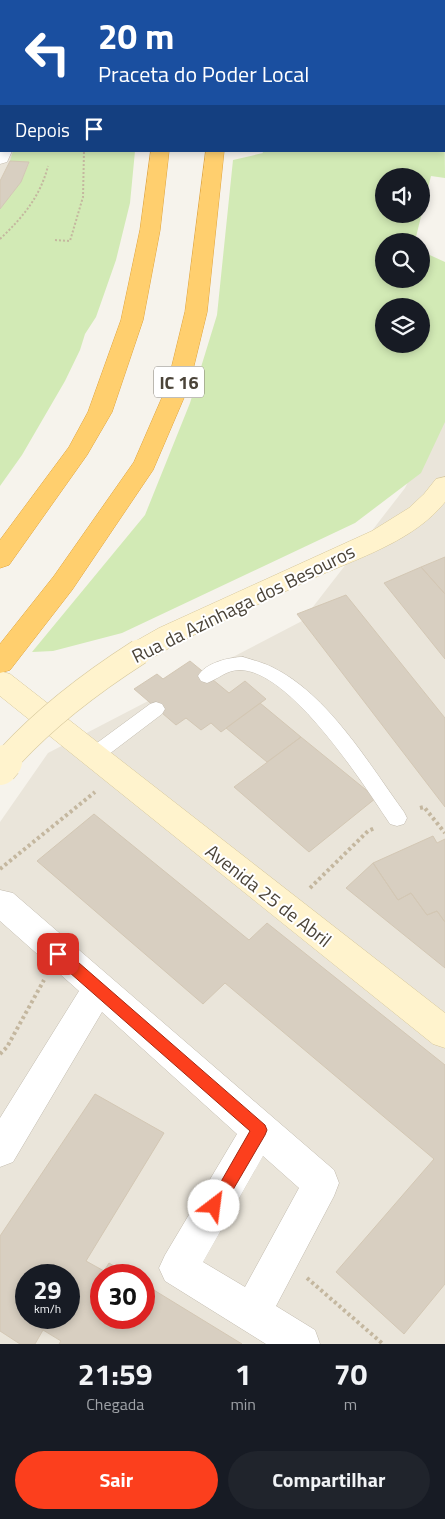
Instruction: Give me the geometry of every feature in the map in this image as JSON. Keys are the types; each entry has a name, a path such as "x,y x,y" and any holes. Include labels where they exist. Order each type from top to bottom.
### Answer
{"highway":[{"path":"0,559 79,450 100,412 132,320 150,230 160,152"},
{"name":"IC 16","path":"0,663 63,583 145,464 178,386 196,312 215,152"}],"street":[{"name":"Rua da Azinhaga dos Besouros","path":"0,768 13,752 51,716 114,668 139,652 169,635 367,543 414,516 431,502 445,485"},
{"name":"Avenida 25 de Abril","path":"0,681 445,1034"},
{"path":"2,903 98,990 321,1184 252,1313"},
{"path":"0,1150 98,990"},
{"path":"259,1130 178,1268 301,1344"}],"lane":[{"path":"207,676 228,666 242,664 266,672 290,688 341,740 397,818"},
{"path":"93,756 156,709"}],"path":[{"path":"55,240 70,241 83,197 84,152"},
{"path":"0,239 24,217 35,203 48,166"},
{"path":"0,869 99,788"},
{"path":"287,910 368,831 424,807 445,834"},
{"path":"0,1054 7,1047 48,972"},
{"path":"282,1257 383,1344"}],"shaded area":[{"path":"0,152 33,152 22,183 0,210"},
{"path":"445,405 445,1344 0,1344 0,822 48,753 302,621 405,488"}],"green space":[{"path":"13,152 135,152 130,203 116,260 96,317 85,334 80,350 65,381 22,455 0,486 0,209 21,182 29,163 10,161"},
{"path":"262,152 445,152 445,178 431,176 430,180 430,168 375,168 375,223 419,223 417,233 375,233 375,288 430,288 430,255 445,262 445,422 421,473 355,523 122,633 53,651 32,652 145,515 190,403 217,315 233,160"}],"building":[{"path":"10,161 29,162 21,182 0,209 0,181"},
{"path":"445,557 445,594 421,567"},
{"path":"421,567 445,594 445,659 384,583"},
{"path":"346,595 445,718 445,807 297,614"},
{"path":"190,661 229,693 245,681 266,699 221,732 211,723 201,730 186,718 176,725 134,689 157,674 163,679"},
{"path":"260,703 301,737 267,762 226,728"},
{"path":"301,737 376,798 309,852 234,787"},
{"path":"94,814 249,940 267,923 445,1065 445,1284 404,1334 336,1272 434,1159 225,983 203,1004 37,861"},
{"path":"433,836 437,843 445,839 445,922 437,911 427,915 411,893 398,900 373,863"},
{"path":"373,863 398,900 411,893 427,915 437,911 445,922 445,968 346,888"},
{"path":"95,1094 164,1133 86,1261 91,1264 90,1329 155,1329 155,1291 242,1344 59,1344 61,1341 43,1330 35,1344 20,1344 0,1331 0,1236"}],"route":[{"path":"58,954 259,1130 214,1206"}]}
